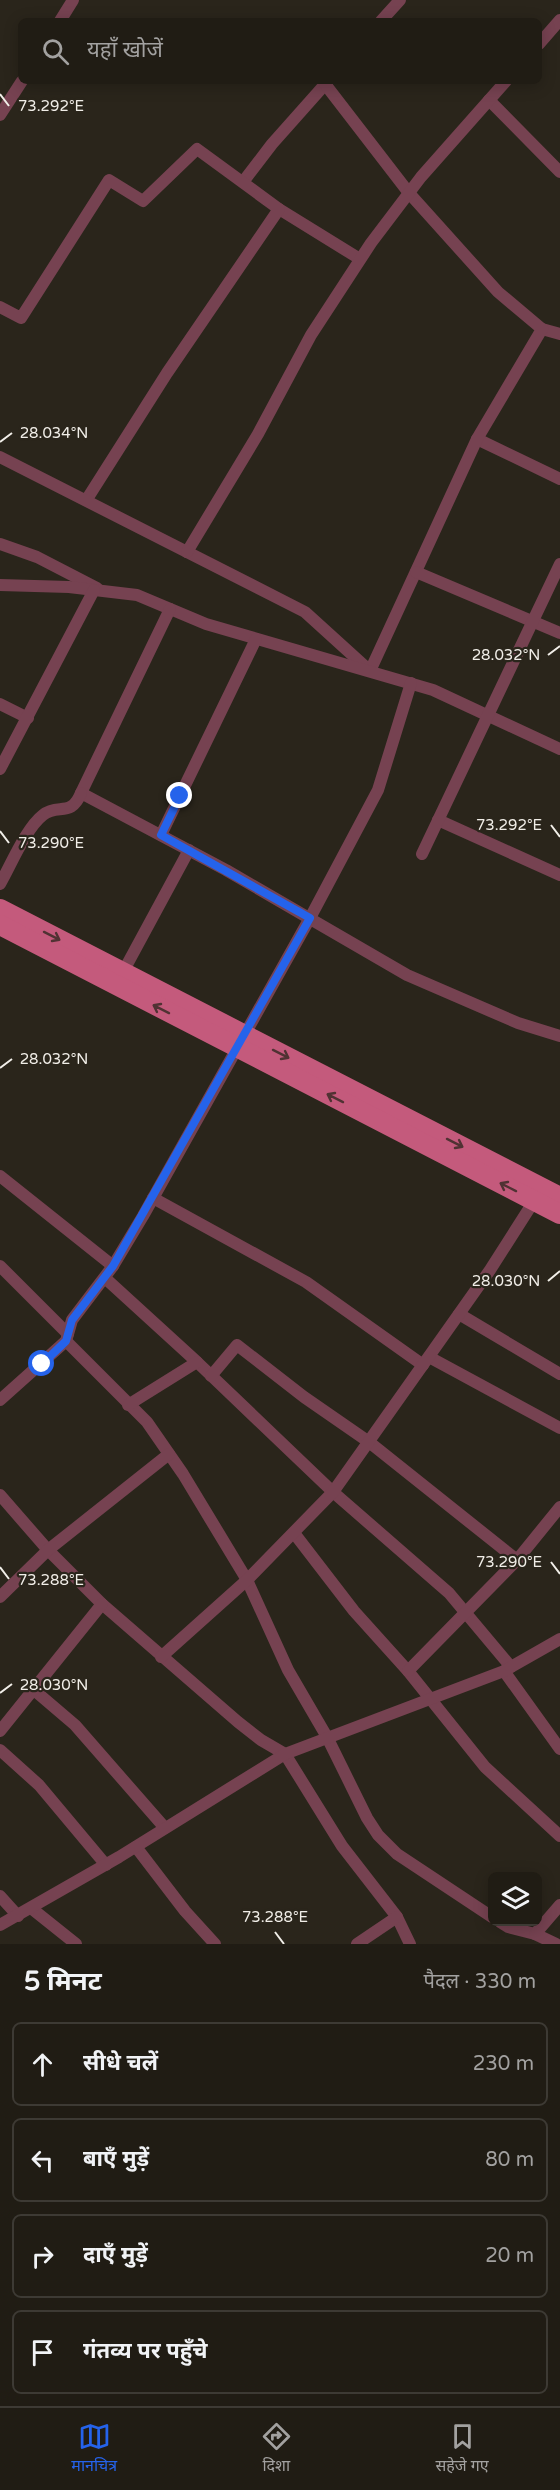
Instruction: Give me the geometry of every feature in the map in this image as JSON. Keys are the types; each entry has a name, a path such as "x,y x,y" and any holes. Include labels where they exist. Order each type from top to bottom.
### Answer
{"main road":[{"path":"0,909 123,972 241,1041 560,1214"},
{"path":"0,925 560,1197"}],"street":[{"path":"62,18 73,0"},
{"path":"384,18 400,0"},
{"path":"542,41 560,20"},
{"path":"0,115 20,84"},
{"path":"243,182 272,144 326,84"},
{"path":"328,84 409,193 498,292 542,329 560,334"},
{"path":"187,552 258,434 311,335 360,259 409,193 503,84"},
{"path":"489,100 560,172"},
{"path":"0,307 21,318 109,180 143,201 197,148 279,209 360,259"},
{"path":"87,499 167,373 279,209"},
{"path":"370,671 477,439 542,329"},
{"path":"477,439 560,478"},
{"path":"0,457 87,499 305,612 370,671"},
{"path":"0,544 37,557 99,590"},
{"path":"422,854 560,564"},
{"path":"416,572 560,633"},
{"path":"0,585 99,590 137,595 206,624 434,690 560,749"},
{"path":"0,770 99,590"},
{"path":"0,884 36,822 49,811 68,809 73,806 170,609"},
{"path":"161,835 256,639"},
{"path":"0,1400 67,1337 72,1320 113,1266 153,1198 310,918 378,790 411,683"},
{"path":"0,704 28,718"},
{"path":"81,793 189,850 407,975 518,1023 560,1036"},
{"path":"438,820 560,875"},
{"path":"123,972 189,850"},
{"path":"0,1176 113,1266"},
{"path":"153,1198 306,1282 426,1361 560,1428"},
{"path":"161,1657 247,1580 333,1492 459,1314 534,1201"},
{"path":"0,1266 147,1422 169,1454 247,1580 288,1670 327,1737 366,1818 378,1835 397,1854 488,1914"},
{"path":"105,1278 333,1492 449,1593 507,1669 560,1749"},
{"path":"459,1314 560,1374"},
{"path":"211,1376 237,1345 304,1397 369,1442 517,1560"},
{"path":"129,1405 197,1362"},
{"path":"0,1597 48,1550 169,1454"},
{"path":"0,1495 48,1550 102,1604 161,1657 261,1740 285,1754 342,1846 397,1917 410,1944"},
{"path":"408,1671 517,1560 560,1507"},
{"path":"294,1533 354,1611 408,1671 485,1767 560,1836"},
{"path":"0,1731 102,1604"},
{"path":"0,1925 136,1847 285,1754 507,1669 560,1639"},
{"path":"34,1690 75,1725 165,1828"},
{"path":"0,1750 39,1785 106,1865"},
{"path":"136,1847 184,1911 215,1944"},
{"path":"0,1896 18,1916"},
{"path":"535,1934 560,1905"},
{"path":"31,1908 76,1944"},
{"path":"357,1944 397,1917"},
{"path":"506,1926 535,1934 556,1944"}],"route":[{"path":"42,1364 66,1341 72,1320 113,1266 310,918 161,835 180,796"}]}
